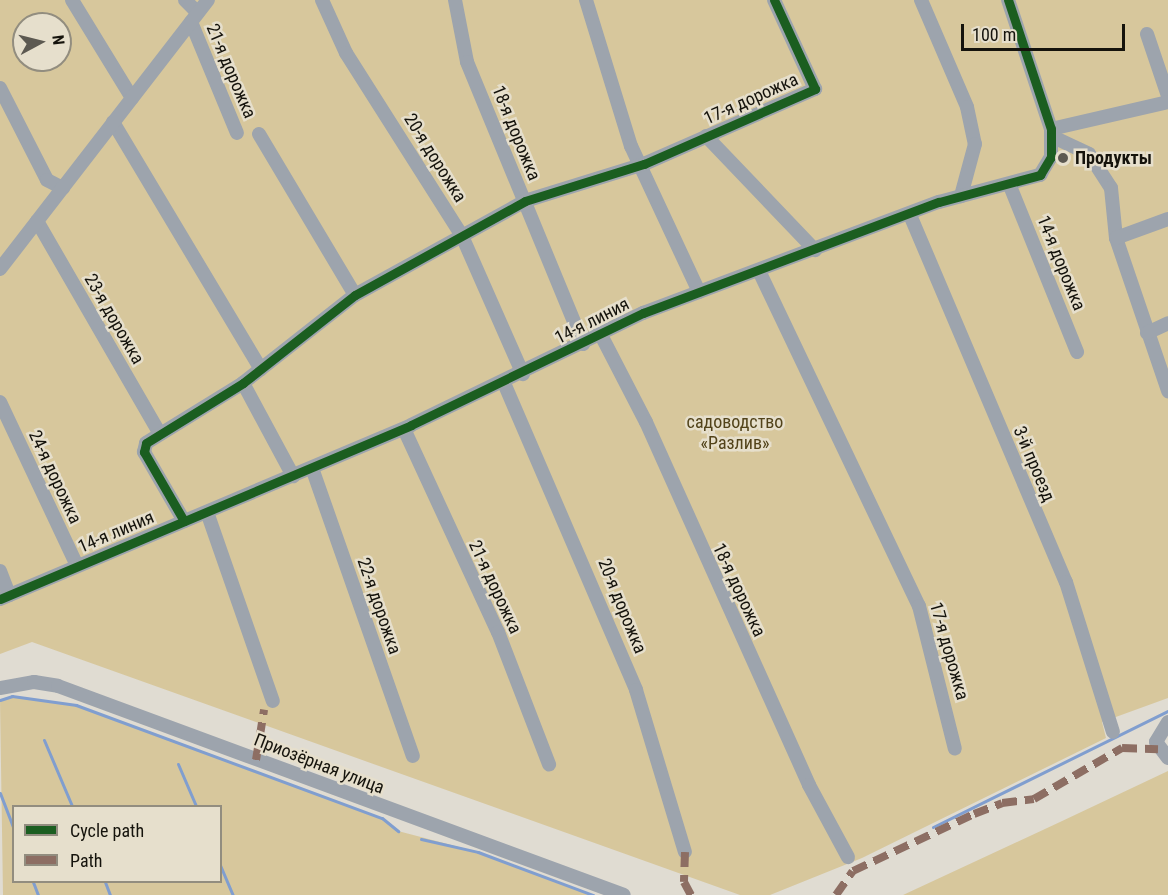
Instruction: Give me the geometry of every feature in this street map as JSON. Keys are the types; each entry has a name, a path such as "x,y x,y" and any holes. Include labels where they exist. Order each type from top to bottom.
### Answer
{"street":[{"path":"72,0 132,98"},
{"name":"21-я дорожка","path":"185,0 194,17 237,133"},
{"path":"0,269 208,0"},
{"name":"20-я дорожка","path":"322,0 346,53 462,236 523,374"},
{"name":"18-я дорожка","path":"454,0 467,62 583,344"},
{"path":"586,0 631,146 644,164 699,292"},
{"name":"17-я дорожка","path":"184,521 144,452 146,443 243,383 355,296 525,201 644,164 815,89 774,0"},
{"path":"921,0 969,116 975,144 961,196"},
{"name":"14-я линия","path":"5,597 404,429 601,335 699,292 760,273 815,250 961,196 1011,186 1040,175 1051,157 1051,133 1008,0"},
{"path":"1148,34 1168,96"},
{"path":"0,88 47,180 63,188"},
{"path":"1051,133 1168,102"},
{"path":"113,122 261,369"},
{"path":"1051,133 1089,154 1111,188 1116,238 1168,391"},
{"name":"21-я дорожка","path":"259,134 355,296"},
{"name":"17-я дорожка","path":"706,136 815,250"},
{"name":"14-я дорожка","path":"1011,186 1077,352"},
{"name":"3-й проезд","path":"910,215 1066,582 1113,732"},
{"path":"1116,238 1168,219"},
{"name":"23-я дорожка","path":"37,221 160,434"},
{"name":"17-я дорожка","path":"760,273 919,606 955,749"},
{"path":"1147,333 1168,323"},
{"name":"18-я дорожка","path":"601,335 646,422 809,785 848,857"},
{"name":"20-я дорожка","path":"504,382 636,690 685,852"},
{"path":"243,383 293,476"},
{"name":"24-я дорожка","path":"0,402 77,566"},
{"name":"21-я дорожка","path":"404,429 498,632 549,764"},
{"name":"22-я дорожка","path":"312,468 413,756"},
{"path":"207,512 273,701"},
{"path":"0,571 5,597"},
{"name":"Приозёрная улица","path":"0,688 34,682 58,686 624,895"},
{"path":"1168,722 1156,742 1168,758"}],"green space":[{"name":"садоводство «Разлив»","path":"0,0 1168,0 1168,698 1102,722 1106,738 862,858 770,895 740,895 32,642 0,654"},
{"path":"12,696 76,705 382,818 398,831 478,852 593,895 3,895 0,700"},
{"path":"1168,771 1168,895 903,895 1060,822"}],"waterway":[{"path":"0,700 12,696 76,705 382,818 398,831"},
{"path":"933,827 1168,711"},
{"path":"44,740 72,805"},
{"path":"178,764 196,805"},
{"path":"0,793 12,824"},
{"path":"421,839 478,852 593,895"},
{"path":"222,870 233,895"},
{"path":"33,883 38,895"},
{"path":"105,883 110,895"}],"marked path":[{"path":"256,760 264,710"},
{"path":"836,895 853,871 974,814 1002,803 1034,799 1122,748 1158,749"},
{"path":"685,852 684,882 691,895"}],"cycle path":[{"path":"184,521 144,452 146,443 243,383 355,295 525,201 644,164 815,89 774,0"},
{"path":"0,599 411,425 643,313 939,202 1040,175 1051,157 1051,129 1008,0"}],"place":[{"name":"Продукты","path":"1063,158"}]}
